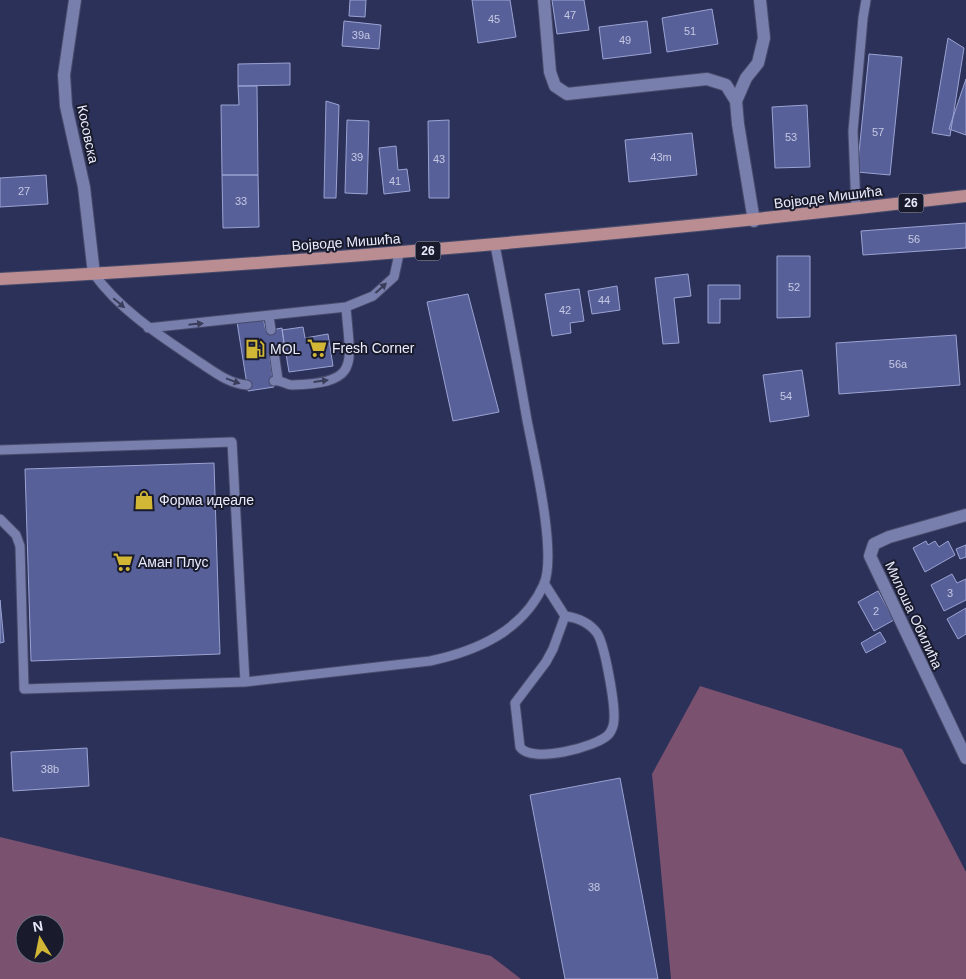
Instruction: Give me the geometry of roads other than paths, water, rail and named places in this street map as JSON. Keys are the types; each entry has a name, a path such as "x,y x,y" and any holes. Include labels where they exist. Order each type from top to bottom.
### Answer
{"main road":[{"name":"Војводе Мишића","path":"0,279 399,254 754,221 966,196"}],"street":[{"name":"Косовска","path":"75,0 64,75 66,106 84,187 94,274"},
{"path":"544,0 550,72 554,86 568,94 708,80 726,85 736,100 738,124 754,221"},
{"path":"736,100 746,78 758,63 764,38 760,0"},
{"name":"Милоша Обилића","path":"966,515 889,537 874,544 870,556 966,758"}],"lane":[{"path":"856,209 853,131 866,0"},
{"path":"0,519 16,535 20,546 24,689 245,682 430,661 457,655 482,646 510,628 535,600 544,583 549,567 544,513 495,245"},
{"path":"148,328 346,307 373,296 394,277 399,254"},
{"path":"94,274 113,297 148,328 229,381 247,385"},
{"path":"274,352 276,380 290,385 333,380 341,376 348,370 350,360 346,307"},
{"path":"269,316 271,330"},
{"path":"0,450 232,442 245,682"},
{"path":"544,583 565,616 577,618 588,624 602,641 614,718 609,734 604,738 576,749 551,754 530,755 524,752 520,746 515,703 546,662 553,649 565,616"}],"place":[{"name":"Fresh Corner","path":"317,348"},
{"name":"MOL","path":"255,349"},
{"name":"Форма идеале","path":"144,500"},
{"name":"Аман Плус","path":"123,562"}]}
